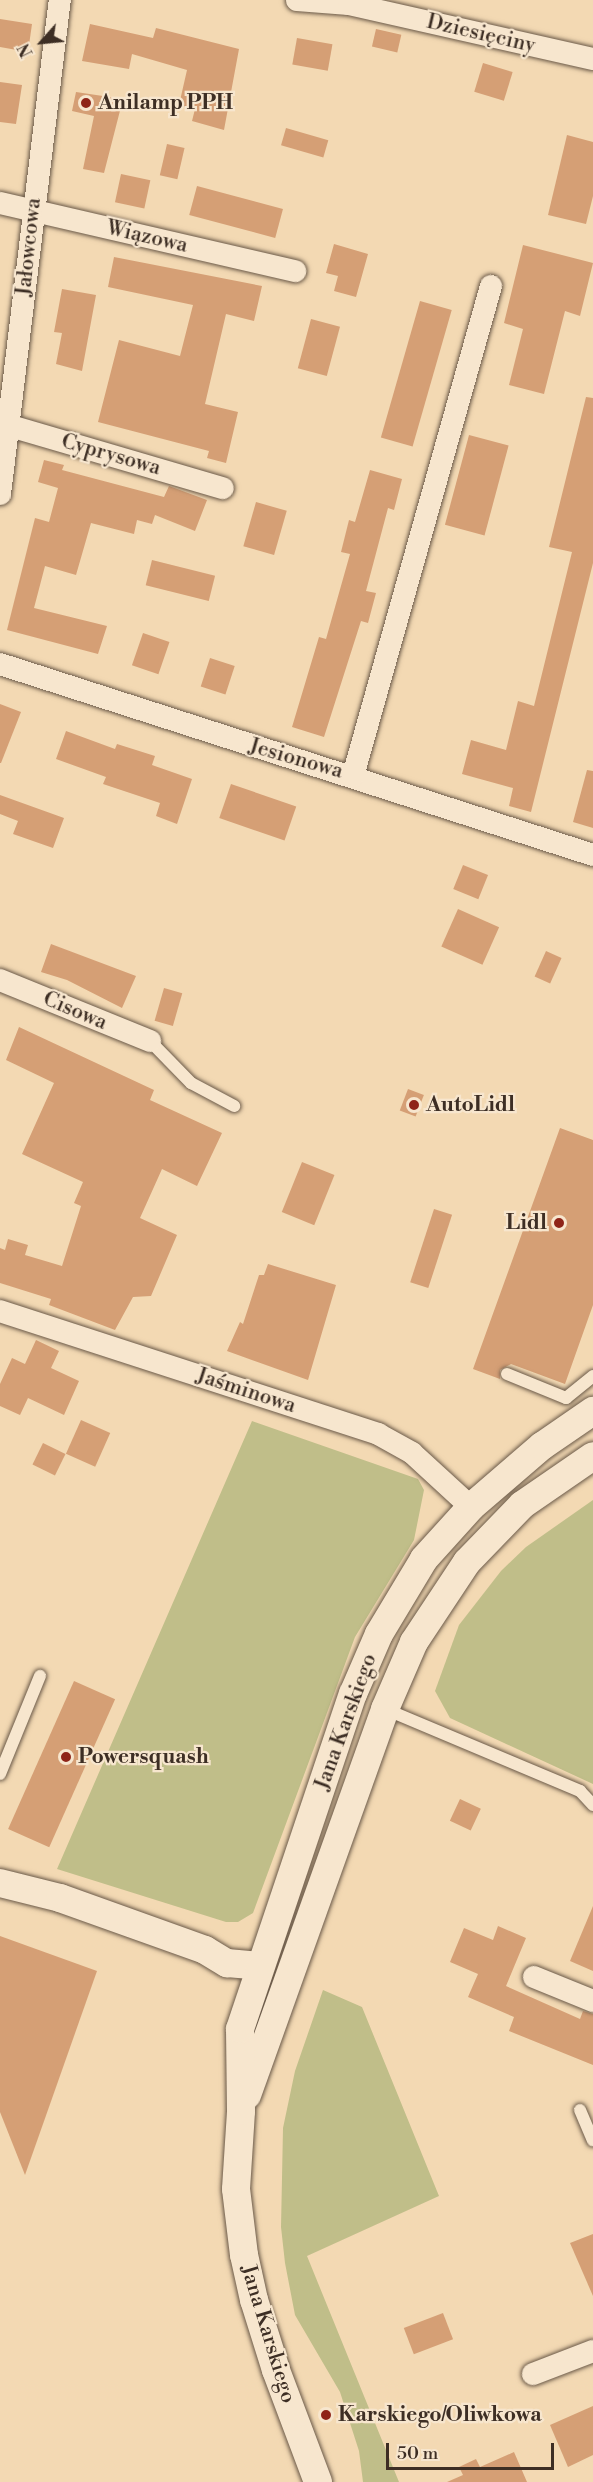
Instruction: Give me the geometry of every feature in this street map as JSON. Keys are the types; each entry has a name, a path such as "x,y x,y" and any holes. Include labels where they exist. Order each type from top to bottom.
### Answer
{"street":[{"name":"Jałowcowa","path":"0,494 5,424 60,0"},
{"name":"Dziesięciny","path":"297,0 349,4 593,59"},
{"name":"Wiązowa","path":"0,203 295,271"},
{"path":"353,776 491,286"},
{"name":"Cyprysowa","path":"5,424 223,488"},
{"name":"Jesionowa","path":"0,664 229,740 353,776 593,855"},
{"name":"Cisowa","path":"0,980 150,1041"},
{"name":"Jaśminowa","path":"0,1311 378,1434 412,1453 471,1508"},
{"name":"Jana Karskiego","path":"318,2482 254,2300 236,2189 241,2111 240,2030 353,1694 379,1634 424,1559 471,1508 542,1446 593,1411"},
{"path":"542,1446 561,1477"},
{"name":"Jana Karskiego","path":"241,2111 385,1708 414,1641 467,1562 522,1506 593,1456"},
{"path":"0,1883 60,1898 205,1950 227,1963 260,1966 290,1978"},
{"path":"534,1977 593,2001"},
{"path":"533,2374 593,2351"}],"lane":[{"path":"150,1041 191,1083 234,1106"},
{"path":"507,1374 566,1398 593,1376"},
{"path":"0,1774 40,1676"},
{"path":"385,1708 580,1791 593,1805"},
{"path":"580,2110 593,2140"}],"shaded area":[{"path":"252,1421 418,1479 424,1490 414,1540 355,1637 253,1913 238,1922 226,1922 57,1869"},
{"path":"593,1500 593,1784 450,1718 435,1691 459,1625 501,1571 526,1547"},
{"path":"323,1990 362,2007 439,2196 307,2256 399,2482 363,2482 359,2451 340,2392 295,2315 285,2263 281,2227 283,2128 295,2071"}],"building":[{"path":"0,19 32,24 28,52 0,47"},
{"path":"90,24 153,38 156,28 239,49 224,130 192,121 195,109 179,105 187,70 132,54 129,69 82,61"},
{"path":"376,29 401,35 397,52 372,47"},
{"path":"297,38 332,44 328,71 292,65"},
{"path":"483,63 513,72 504,101 474,92"},
{"path":"0,82 22,85 16,124 0,122"},
{"path":"76,92 123,99 104,173 83,169 94,116 72,111"},
{"path":"286,128 328,140 323,157 281,145"},
{"path":"567,135 593,142 593,196 586,224 548,215"},
{"path":"167,144 185,148 177,179 160,175"},
{"path":"121,174 150,180 144,209 115,202"},
{"path":"197,186 283,209 275,238 189,215"},
{"path":"334,244 368,254 356,297 334,291 338,276 326,273"},
{"path":"523,245 593,263 580,316 565,311 544,394 509,385 523,329 504,323"},
{"path":"114,257 262,286 254,321 226,314 205,404 238,412 226,463 207,458 209,451 98,422 119,340 180,356 193,305 108,287"},
{"path":"62,289 96,295 82,371 56,364 62,333 54,332"},
{"path":"420,301 452,310 413,447 381,437"},
{"path":"311,319 340,327 327,376 298,368"},
{"path":"586,397 593,398 593,563 531,812 509,806 513,788 462,774 471,740 506,750 518,701 534,706 572,552 549,547"},
{"path":"469,435 509,446 485,535 445,525"},
{"path":"44,460 64,465 62,470 164,497 169,486 207,500 195,531 155,515 152,524 137,520 134,534 91,523 76,575 45,566 34,608 107,626 98,654 7,630 35,518 49,522 58,488 38,482"},
{"path":"370,470 402,479 394,510 388,508 366,591 376,593 368,623 361,621 324,737 292,727 319,637 326,639 350,554 341,552 349,520 355,522"},
{"path":"256,502 287,511 274,555 243,546"},
{"path":"152,560 215,576 209,601 146,585"},
{"path":"143,633 169,642 158,674 132,665"},
{"path":"210,658 235,666 225,695 201,687"},
{"path":"0,704 21,712 1,763 0,763"},
{"path":"66,731 115,749 117,744 155,756 152,765 192,779 177,824 156,816 160,803 103,784 106,777 56,759"},
{"path":"587,770 593,771 593,828 573,822"},
{"path":"231,784 296,806 285,841 219,818"},
{"path":"0,795 64,818 53,848 13,834 18,821 0,814"},
{"path":"463,865 488,875 478,899 453,889"},
{"path":"458,909 499,927 482,965 441,946"},
{"path":"51,944 136,976 122,1008 67,980 41,972"},
{"path":"546,951 562,958 550,983 535,977"},
{"path":"164,988 182,993 173,1026 155,1021"},
{"path":"19,1027 154,1090 150,1100 222,1133 197,1186 162,1169 140,1218 177,1235 151,1296 133,1297 115,1330 49,1305 51,1299 0,1283 0,1248 5,1250 8,1239 28,1245 25,1255 62,1266 81,1206 74,1203 83,1182 22,1154 54,1083 6,1060"},
{"path":"408,1089 424,1095 416,1117 400,1110"},
{"name":"Lidl","path":"560,1128 593,1140 593,1305 565,1384 511,1364 500,1370 500,1379 473,1369"},
{"path":"302,1162 334,1175 314,1225 282,1212"},
{"path":"434,1209 452,1215 428,1288 410,1282"},
{"path":"268,1264 336,1285 308,1380 227,1351 240,1322 243,1324 259,1275 264,1275"},
{"path":"36,1340 59,1351 51,1368 79,1381 64,1415 28,1398 20,1415 0,1406 0,1384 12,1358 25,1364"},
{"path":"81,1420 110,1433 95,1467 66,1454"},
{"path":"43,1443 65,1454 55,1476 32,1465"},
{"name":"Powersquash","path":"74,1681 115,1699 49,1847 8,1829"},
{"path":"460,1799 481,1809 471,1830 450,1821"},
{"path":"593,1906 593,1971 570,1961"},
{"path":"498,1926 526,1938 506,1986 580,2019 583,2011 593,2014 593,2065 509,2031 514,2017 468,1997 478,1974 450,1962 464,1928 493,1940"},
{"path":"0,1936 97,1971 25,2175 0,2112"},
{"path":"593,2234 593,2296 570,2243"},
{"path":"443,2313 453,2339 414,2354 404,2328"},
{"path":"593,2406 593,2455 568,2467 550,2425"},
{"path":"514,2452 527,2482 447,2482 463,2475 459,2467 476,2459 480,2467"}],"place":[{"name":"Anilamp PPH","path":"86,103"},
{"name":"AutoLidl","path":"414,1105"},
{"name":"Lidl","path":"559,1223"},
{"name":"Powersquash","path":"66,1757"},
{"name":"Karskiego/Oliwkowa","path":"326,2415"}]}
